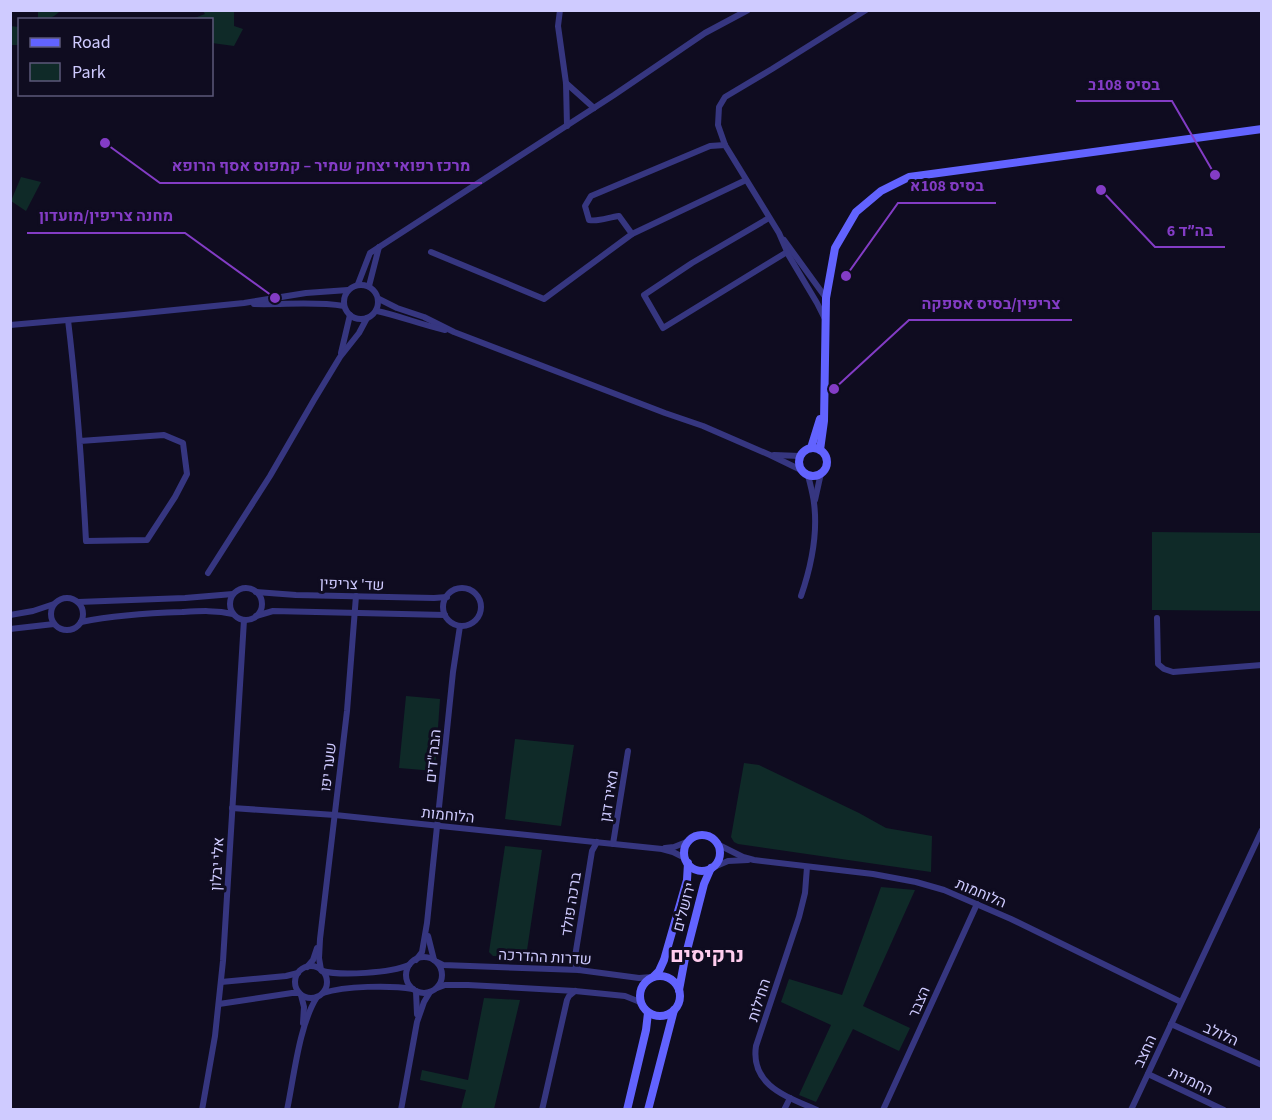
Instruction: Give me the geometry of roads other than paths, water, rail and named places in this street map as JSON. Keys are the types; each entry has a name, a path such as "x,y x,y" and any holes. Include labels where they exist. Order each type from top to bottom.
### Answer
{"street":[{"path":"560,10 558,26 566,83 567,126"},
{"path":"10,325 244,303 306,293 348,290 358,284 370,253 379,246 567,126 705,33 748,10"},
{"path":"826,298 779,234 725,145 718,124 718,107 725,97 866,10"},
{"path":"566,83 594,108"},
{"path":"815,449 824,398 826,298 835,248 856,212 881,191 909,177 1262,129"},
{"path":"632,234 619,216 596,221 589,220 585,206 591,196 710,146 725,145"},
{"path":"431,252 544,299 632,234 746,180"},
{"path":"769,218 692,263 644,296 663,327 787,252"},
{"path":"779,234 826,320"},
{"path":"369,286 379,246"},
{"path":"208,573 270,476 340,357 359,333 367,318 376,311 379,299 377,293 369,286 358,284"},
{"path":"348,290 345,294 344,306 350,315 362,319 367,318"},
{"path":"379,299 454,332 703,426 805,473 813,476 821,473"},
{"path":"244,303 307,302 344,306"},
{"path":"376,311 399,316 428,327 454,332"},
{"path":"340,357 350,315"},
{"path":"68,320 80,441 86,541 147,540 187,474 183,443 164,435 80,441"},
{"path":"801,596 808,575 815,532 814,504 805,473 799,466 800,456 806,450 815,449 824,453 826,462 814,504"},
{"path":"770,455 800,456"},
{"path":"10,615 33,611 68,598 78,602 152,600 233,594 247,588 260,596 261,607 256,616 244,620 233,614 219,611 142,613 107,616 81,622 68,630 54,624 51,614 54,604"},
{"path":"466,589 476,595 480,610 477,618 470,624 459,626 453,624 448,620 443,609 447,597 455,590 466,589"},
{"name":"שד' צריפין","path":"256,592 447,597"},
{"path":"233,594 230,604 233,614"},
{"name":"שער יפו","path":"322,970 320,939 347,711 356,596"},
{"path":"78,602 83,611 81,622"},
{"name":"שד' צריפין","path":"256,616 273,610 445,615"},
{"path":"1157,618 1158,664 1164,669 1173,672 1262,665"},
{"name":"אלי יבלון","path":"202,1110 213,1051 221,982 244,620"},
{"path":"10,629 54,624"},
{"name":"הבה\"דים","path":"416,960 422,952 427,923 459,626"},
{"name":"מאיר דגן","path":"613,844 628,751"},
{"name":"הלוחמות","path":"232,808 335,815 662,849 673,852 687,861"},
{"name":"החצב","path":"1131,1110 1262,830"},
{"path":"705,835 719,845 720,857 713,867 703,871 697,870 687,861 684,852 693,837 705,835"},
{"name":"הלוחמות","path":"662,849 689,841"},
{"name":"ברכה פולד","path":"579,970 574,963 591,851 597,842"},
{"name":"הלוחמות","path":"719,845 754,860 864,873 944,890 1011,919 1181,1002"},
{"name":"הלוחמות","path":"713,867 728,861 754,860"},
{"name":"ירושלים","path":"653,976 659,971 664,960 687,880 687,861"},
{"name":"ירושלים","path":"679,990 701,894 706,878 713,867"},
{"name":"החילות","path":"807,867 805,893 799,917 755,1054 757,1068 765,1081 777,1091 817,1110"},
{"name":"הצבר","path":"883,1110 976,904"},
{"name":"הבה\"דים","path":"427,923 428,940 435,961"},
{"name":"שער יפו","path":"307,967 313,960 320,939"},
{"path":"221,982 286,976 313,966 334,973 389,971 410,965 424,957 435,961 441,970 442,979 424,1002 417,1022 401,1110"},
{"name":"שדרות ההדרכה","path":"435,961 443,965 579,970 639,978 653,976"},
{"path":"410,965 406,976 417,998 417,1022"},
{"path":"287,1110 302,1036 310,1009 325,990 327,981 322,970"},
{"path":"298,973 295,983 304,1007 302,1036"},
{"path":"648,1110 674,1010 680,1000 679,990 669,977 653,976 644,982 639,995 640,1002 648,1013 660,1016 667,1015 674,1010"},
{"path":"219,1004 292,993 306,998 347,988 399,987 422,993 445,985 575,991 625,996 640,1002"},
{"path":"542,1110 567,1000 575,991"},
{"path":"627,1110 648,1013"},
{"name":"הלולב","path":"1171,1024 1262,1065"},
{"name":"החמנית","path":"1148,1074 1224,1110"},
{"path":"784,1110 790,1098"}],"place":[{"name":"מרכז רפואי יצחק שמיר – קמפוס אסף הרופא","path":"105,143"},
{"name":"בסיס 108ב","path":"1215,175"},
{"name":"בה״ד 6","path":"1101,190"},
{"name":"בסיס 108א","path":"846,276"},
{"name":"מחנה צריפין/מועדון","path":"275,298"},
{"name":"צריפין/בסיס אספקה","path":"834,389"}],"district":[{"name":"נרקיסים","path":"707,955"}]}
